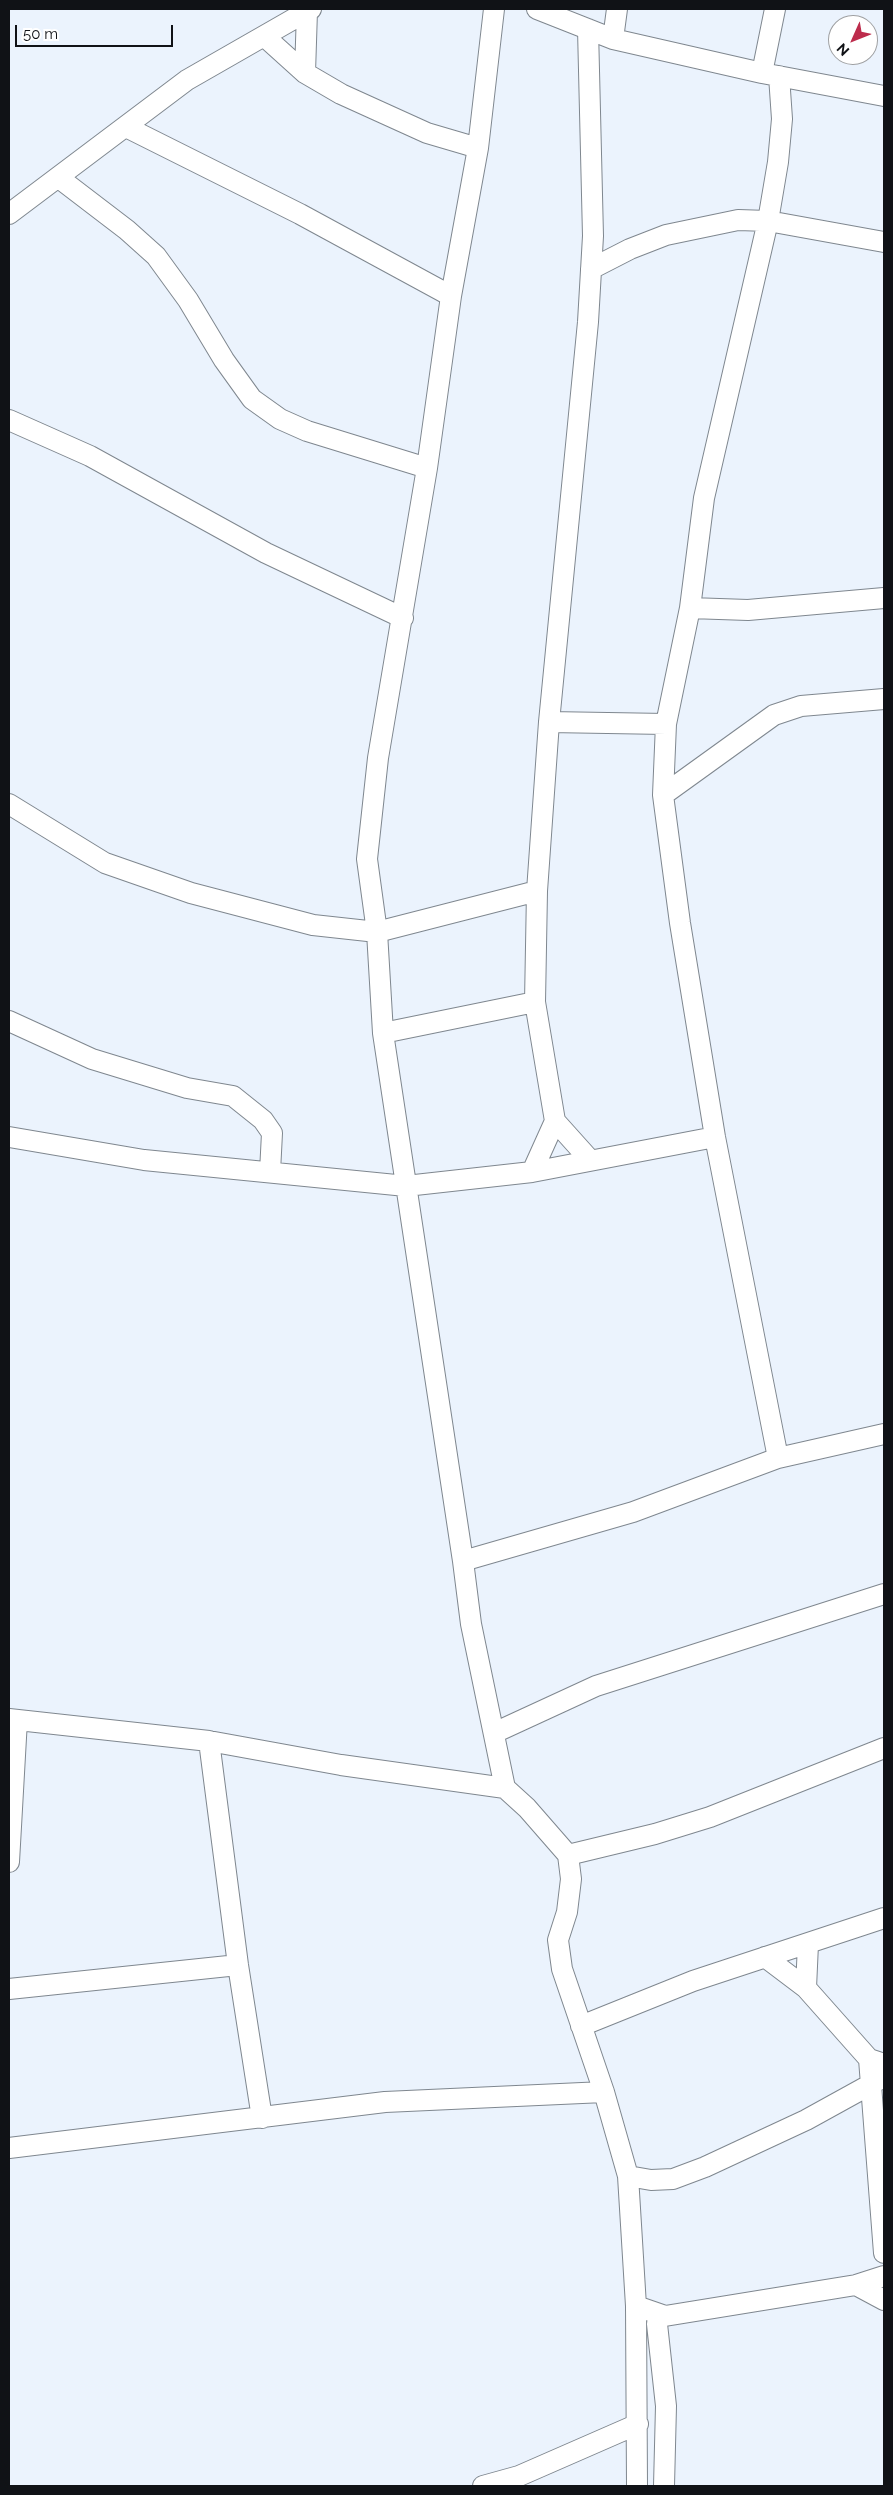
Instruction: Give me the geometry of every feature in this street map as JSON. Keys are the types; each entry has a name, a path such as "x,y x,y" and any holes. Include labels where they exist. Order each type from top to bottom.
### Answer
{"street":[{"path":"494,9 478,148 451,296 427,468 378,758 368,859 378,932 383,1033 471,1624 506,1788 527,1808 568,1855 571,1879 567,1912 558,1940 562,1969 604,2092 628,2176 636,2306 637,2486"},
{"path":"537,9 613,39 771,75 884,96"},
{"path":"613,39 617,9"},
{"path":"775,9 771,75 782,119 778,162 768,221 704,498 690,608 666,724 663,795 680,923 715,1137 778,1458"},
{"path":"305,73 309,10"},
{"path":"9,214 188,80 309,10"},
{"path":"588,29 591,269 588,322 549,722 537,891 535,1002 555,1121 590,1160"},
{"path":"264,36 305,73 341,94 427,133 478,148"},
{"path":"126,127 300,214 451,296"},
{"path":"59,178 127,230 156,256 188,300 224,360 252,399 280,419 307,431 427,468"},
{"path":"591,269 630,249 666,235 738,220 768,221 884,242"},
{"path":"9,420 90,456 266,554 402,618"},
{"path":"690,608 748,610 884,598"},
{"path":"663,795 774,715 801,706 884,699"},
{"path":"549,722 666,724"},
{"path":"9,804 105,863 191,893 313,925 378,932 537,891"},
{"path":"383,1033 535,1002"},
{"path":"9,1020 92,1059 187,1088 233,1096 263,1120 272,1133 270,1172"},
{"path":"532,1172 555,1121"},
{"path":"9,1137 144,1160 406,1186 532,1172 715,1137"},
{"path":"463,1561 633,1512 778,1458 884,1434"},
{"path":"494,1733 596,1686 884,1594"},
{"path":"9,1862 13,1719 209,1741 341,1765 506,1788"},
{"path":"209,1741 238,1964 262,2118"},
{"path":"568,1855 655,1834 710,1817 884,1748"},
{"path":"581,2026 693,1981 884,1918"},
{"path":"806,1988 808,1944"},
{"path":"765,1958 806,1988 877,2062 884,2253"},
{"path":"9,1989 238,1964"},
{"path":"628,2176 651,2180 673,2179 697,2170 806,2120 878,2080"},
{"path":"9,2148 385,2102 604,2092"},
{"path":"635,2345 661,2320 856,2285 884,2276"},
{"path":"856,2285 884,2300"},
{"path":"636,2306 661,2320"},
{"path":"661,2320 666,2406 664,2486"},
{"path":"483,2486 519,2476 638,2424"}]}
